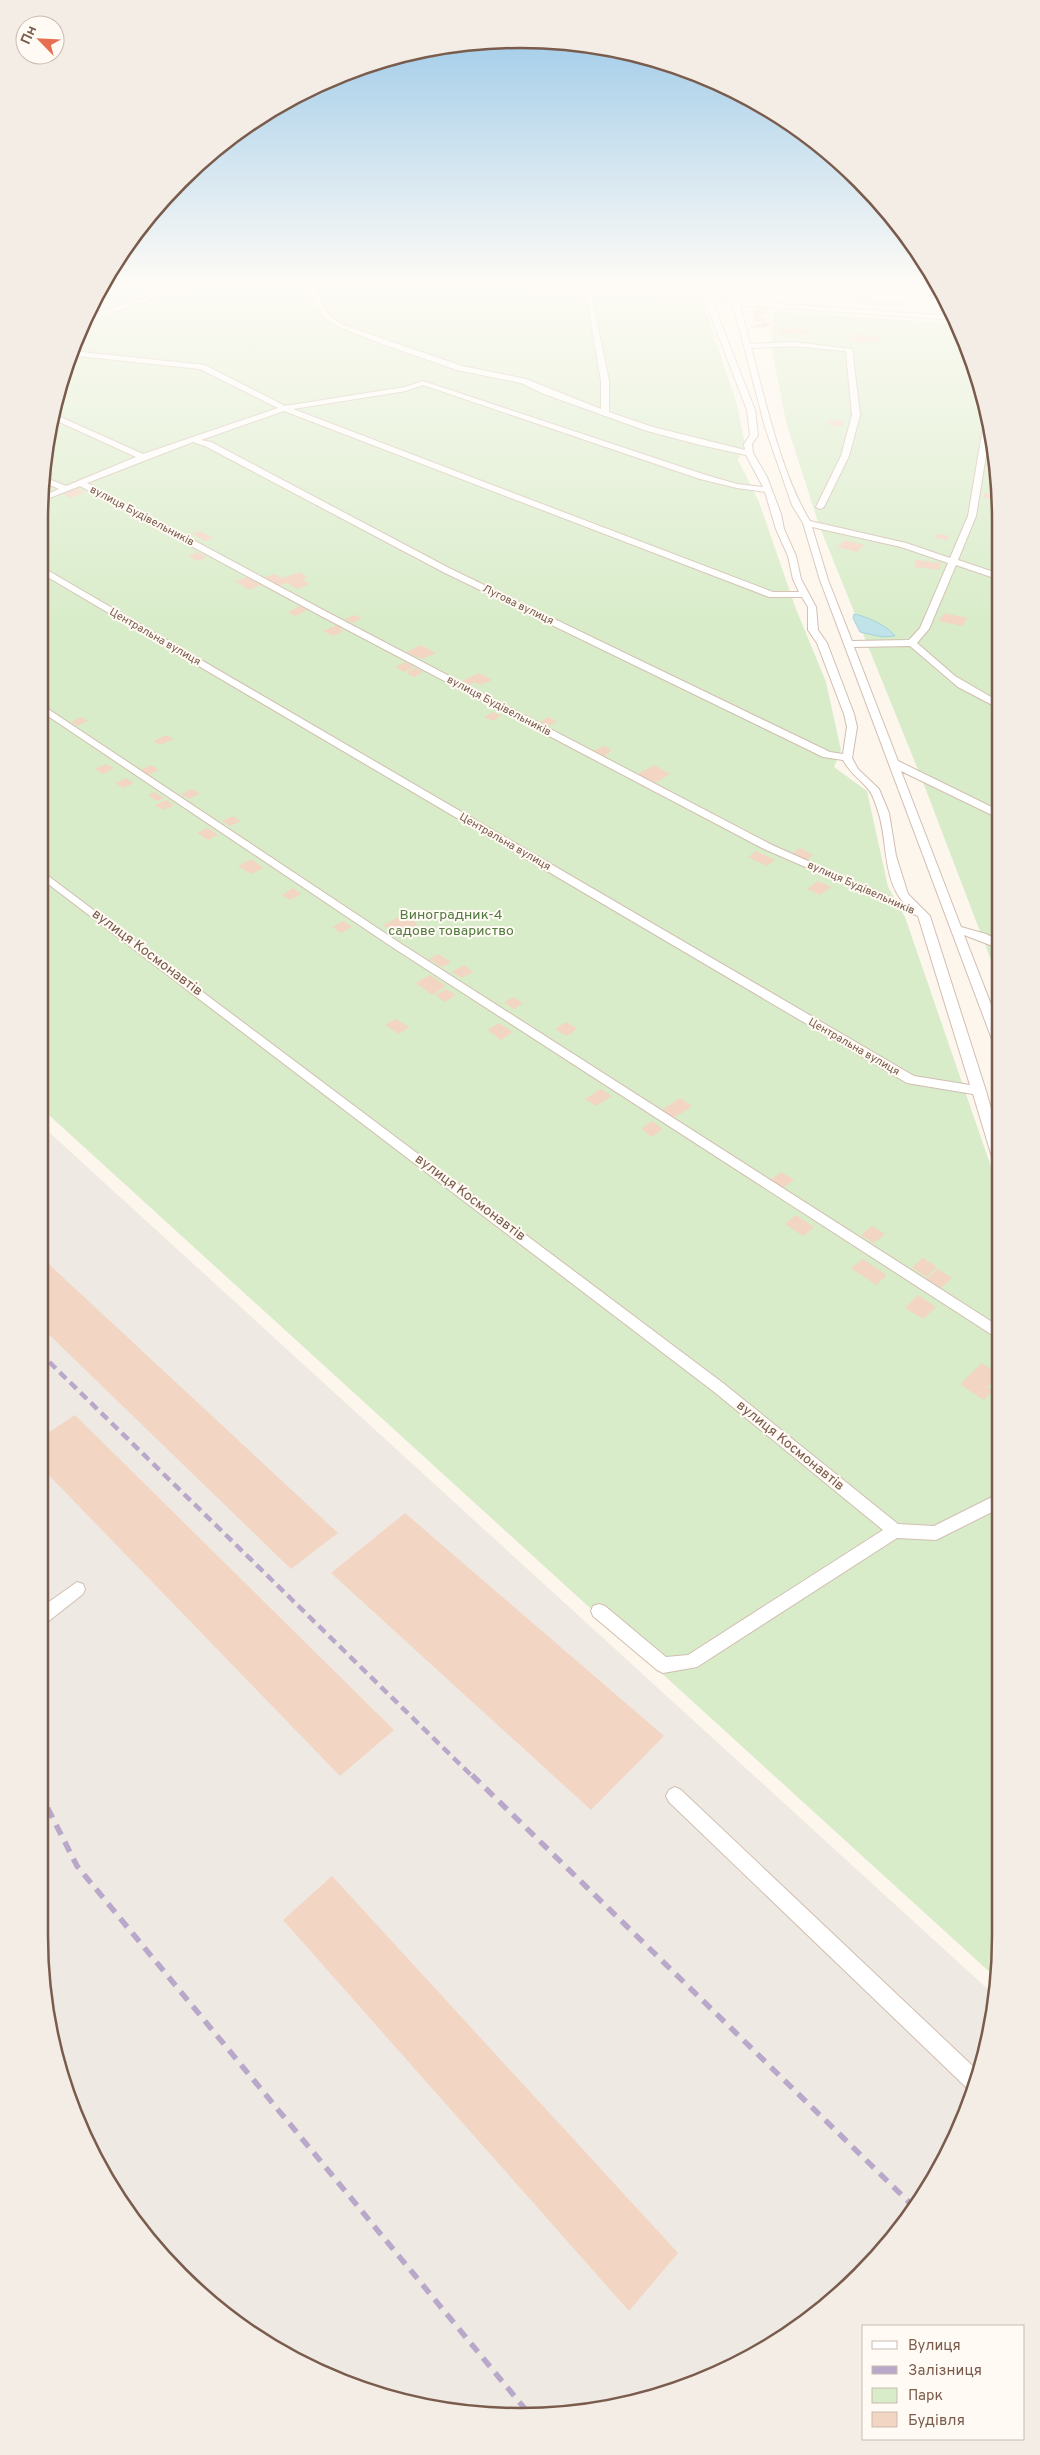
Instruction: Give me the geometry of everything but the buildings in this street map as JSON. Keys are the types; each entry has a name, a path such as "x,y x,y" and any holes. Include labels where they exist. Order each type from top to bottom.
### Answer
{"lane":[{"path":"267,400 284,408 772,595 805,594"},
{"path":"49,496 143,457 284,408 338,400"},
{"path":"472,400 703,477 737,486 768,490"},
{"path":"571,400 675,436 749,453"},
{"path":"605,400 605,413"},
{"path":"747,400 751,410 754,435 748,444 749,453 768,490 777,514 780,529 792,556 797,579 812,607 813,630 822,643 849,714 852,727 847,758 854,771 874,789 884,813 891,856 903,895 924,916 992,1133"},
{"path":"761,400 796,505 807,523 824,580 992,1023"},
{"path":"820,507 845,456 856,414 854,400"},
{"path":"59,419 143,457"},
{"name":"Лугова вулиця","path":"194,440 208,444 446,570 827,755 847,758"},
{"path":"912,643 924,629 972,516 985,440"},
{"path":"50,482 66,489"},
{"name":"вулиця Будівельників","path":"81,483 333,619 768,847 924,916"},
{"path":"807,523 903,545 992,574"},
{"name":"Центральна вулиця","path":"48,574 911,1080 980,1091"},
{"path":"848,644 912,643 949,678 968,691 992,701"},
{"path":"48,712 405,951 992,1330"},
{"path":"893,763 992,811"},
{"name":"вулиця Космонавтів","path":"48,879 718,1387 895,1531"},
{"path":"957,929 982,936 992,942"},
{"path":"599,1611 663,1665 691,1662 895,1531 936,1533 992,1504"},
{"path":"48,1611 77,1589"},
{"path":"675,1796 970,2077"}],"shaded area":[{"path":"48,1131 989,1990 976,2057 957,2116 944,2144 913,2198 895,2223 854,2269 808,2310 783,2328 729,2359 701,2372 642,2391 612,2398 582,2403 520,2408 458,2403 428,2398 398,2391 339,2372 311,2359 257,2328 232,2310 186,2269 145,2223 127,2198 96,2144 83,2116 73,2087 57,2027 49,1966"}],"green space":[{"name":"Виноградник-4 садове товариство","path":"64,400 735,400 745,444 738,460 759,502 796,609 826,682 841,750 834,767 867,791 888,887 905,917 992,1170 992,1935 990,1973 48,1114 48,520 52,458"},
{"path":"782,400 976,400 988,458 992,520 992,963 921,777 819,525 786,422"}],"water":[{"path":"854,614 876,622 895,636 882,637 860,632 853,618"}],"railway":[{"path":"48,1361 473,1777"},
{"path":"472,1775 910,2203"},
{"path":"48,1809 77,1866 524,2408"}]}
